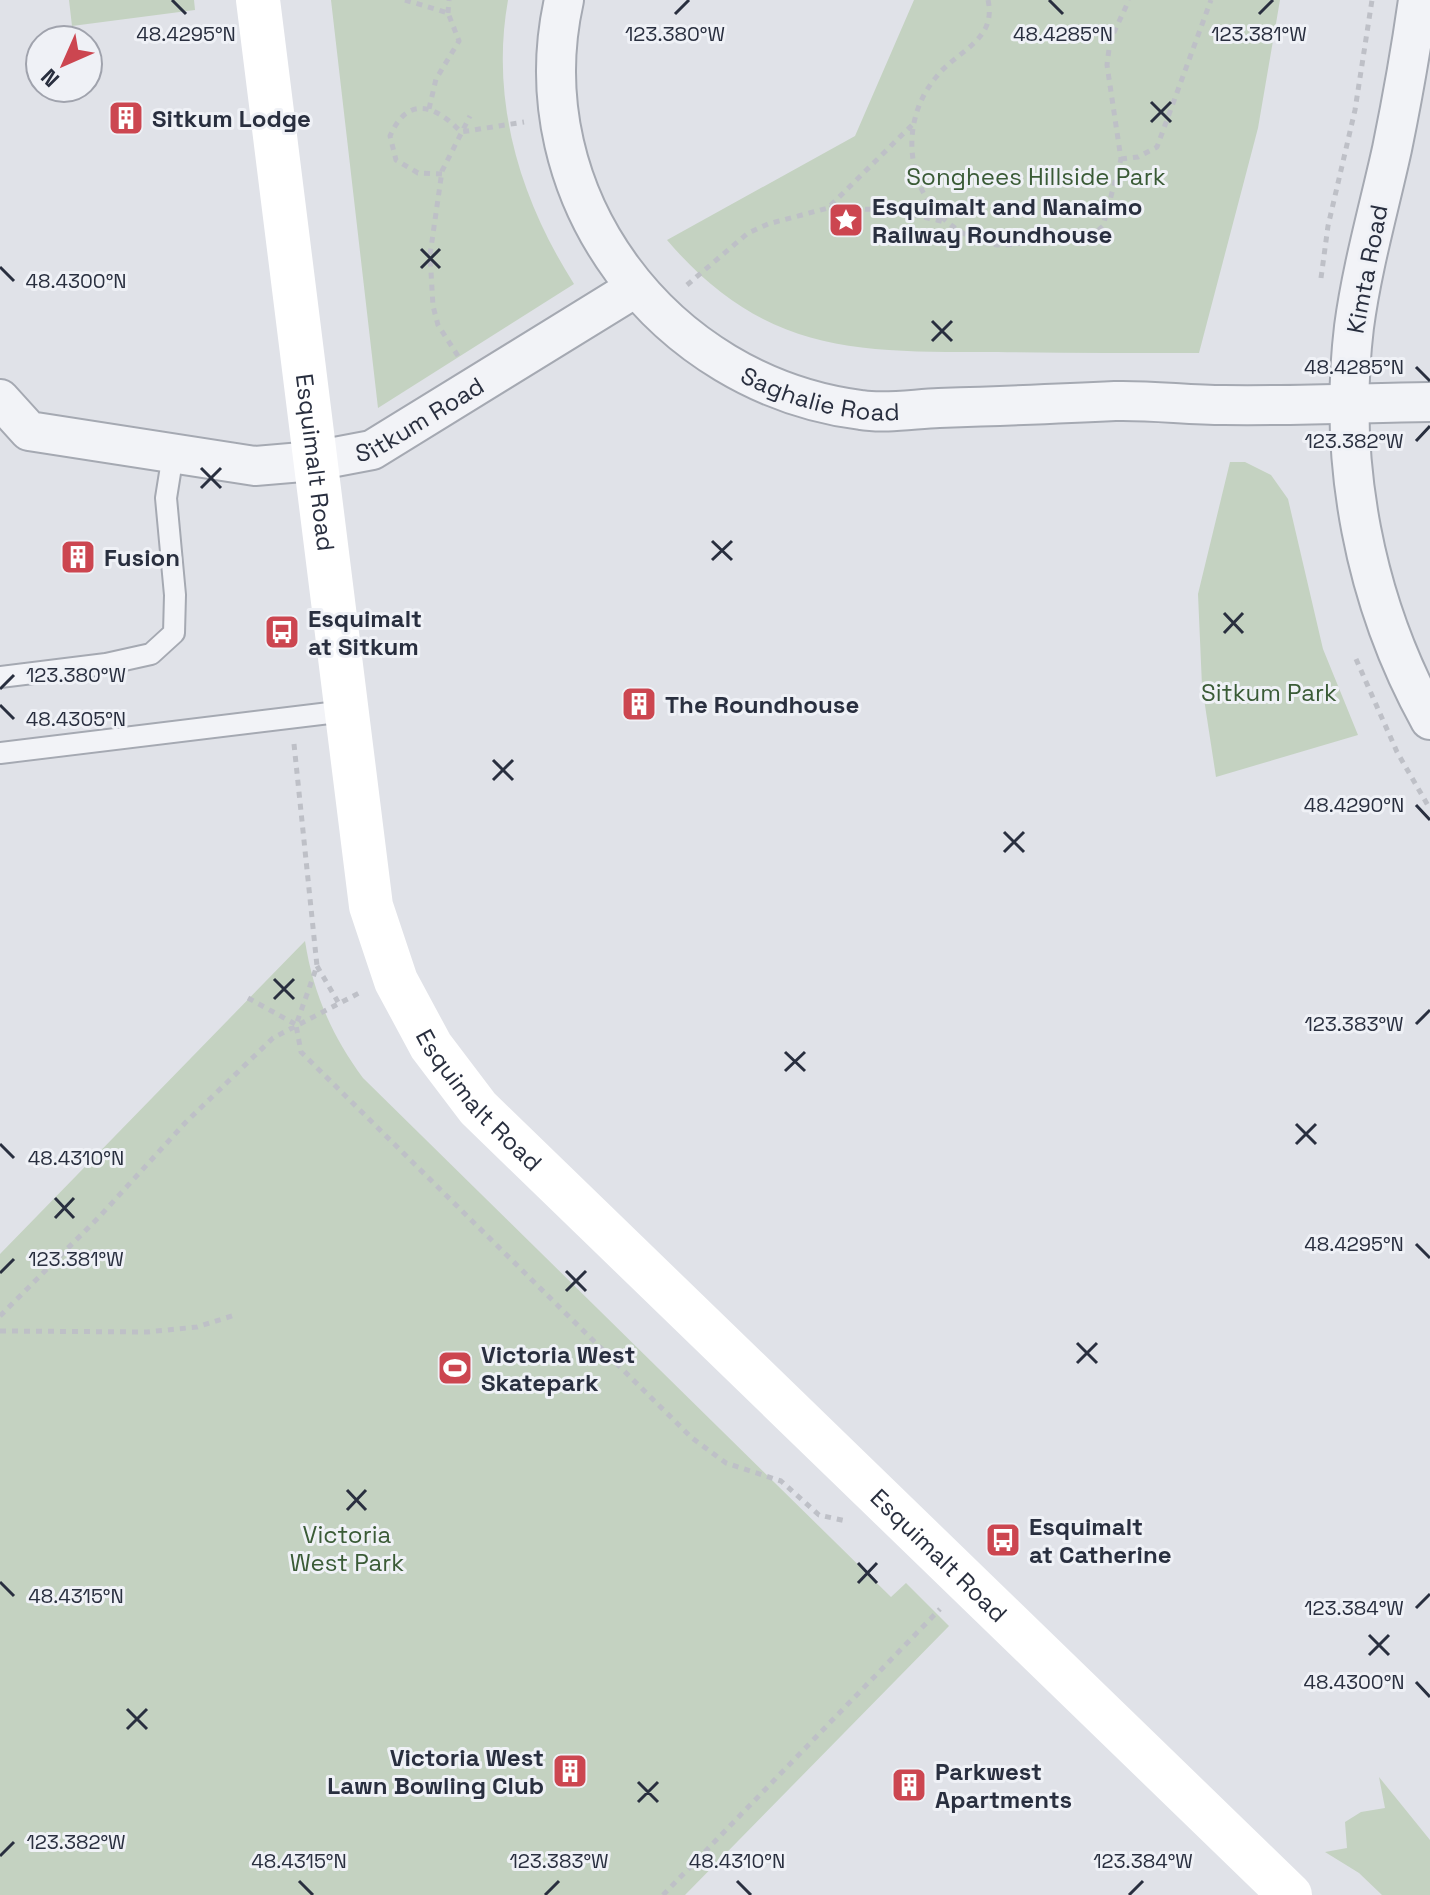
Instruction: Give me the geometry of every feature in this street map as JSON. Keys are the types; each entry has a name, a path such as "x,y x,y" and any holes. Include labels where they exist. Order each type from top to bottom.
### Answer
{"main road":[{"name":"Esquimalt Road","path":"258,0 371,906 396,981 431,1046 478,1108 1290,1895"}],"street":[{"name":"Saghalie Road","path":"564,0 556,38 560,117 575,186 600,237 647,301 713,359 779,389 862,411 1135,401 1227,406 1430,402"},
{"name":"Kimta Road","path":"1418,0 1392,148 1354,326 1348,404 1352,478 1365,551 1389,631 1430,720"},
{"name":"Sitkum Road","path":"0,399 29,431 255,466 314,461 372,450 476,386 647,301"}],"lane":[{"path":"0,677 106,664 151,654 174,633 175,595 166,498 173,454"},
{"path":"0,753 346,711"}],"path":[{"path":"405,0 448,13"},
{"path":"425,6 429,0"},
{"path":"429,109 436,79 459,41 448,13 449,0"},
{"path":"828,208 912,125 937,76 974,46 986,30 990,11 988,0"},
{"path":"647,301 707,266 748,233 768,224 828,208 892,210 948,223 986,243 1007,246 1050,238 1090,238 1103,226 1121,159 1107,65 1110,41 1129,0"},
{"path":"1121,159 1138,157 1157,147 1211,0"},
{"path":"1320,289 1328,226 1355,110 1372,0"},
{"path":"442,174 418,173 405,168 391,148 390,136 403,115 412,110 429,109 443,114 461,132"},
{"path":"470,116 442,174 432,223 433,306 438,325 476,386"},
{"path":"461,132 560,117"},
{"path":"912,125 911,149 916,174 933,208 948,223"},
{"path":"291,716 317,966 310,994 296,1025 301,1052 692,1438 726,1463 781,1481 819,1515 851,1521"},
{"path":"0,1316 90,1227 186,1122 273,1038 338,1002 317,966"},
{"path":"248,998 296,1025"},
{"path":"0,1331 147,1332 197,1327 235,1315"},
{"path":"663,1895 940,1609 930,1599"}],"green space":[{"path":"69,0 194,0 195,10 72,24"},
{"path":"331,0 508,0 503,38 503,75 514,148 538,218 574,284 378,408"},
{"name":"Songhees Hillside Park","path":"914,0 1280,0 1258,128 1199,353 901,351 817,339 778,326 741,306 704,278 667,240 855,136"},
{"name":"Sitkum Park","path":"1230,462 1245,462 1271,475 1288,499 1323,649 1358,735 1216,777 1202,686 1198,594"},
{"name":"Victoria West Park","path":"305,941 325,1013 363,1078 891,1597 906,1583 949,1626 685,1895 0,1895 0,1254"},
{"path":"1379,1777 1430,1840 1430,1895 1382,1895 1359,1873 1325,1852 1347,1848 1345,1822 1361,1812 1385,1808"}],"place":[{"name":"Sitkum Lodge","path":"126,118"},
{"name":"Esquimalt and Nanaimo Railway Roundhouse","path":"846,220"},
{"name":"Fusion","path":"78,557"},
{"name":"Esquimalt at Sitkum","path":"282,632"},
{"name":"The Roundhouse","path":"639,704"},
{"name":"Victoria West Skatepark","path":"455,1368"},
{"name":"Esquimalt at Catherine","path":"1003,1540"},
{"name":"Victoria West Lawn Bowling Club","path":"570,1771"},
{"name":"Parkwest Apartments","path":"909,1785"}]}
